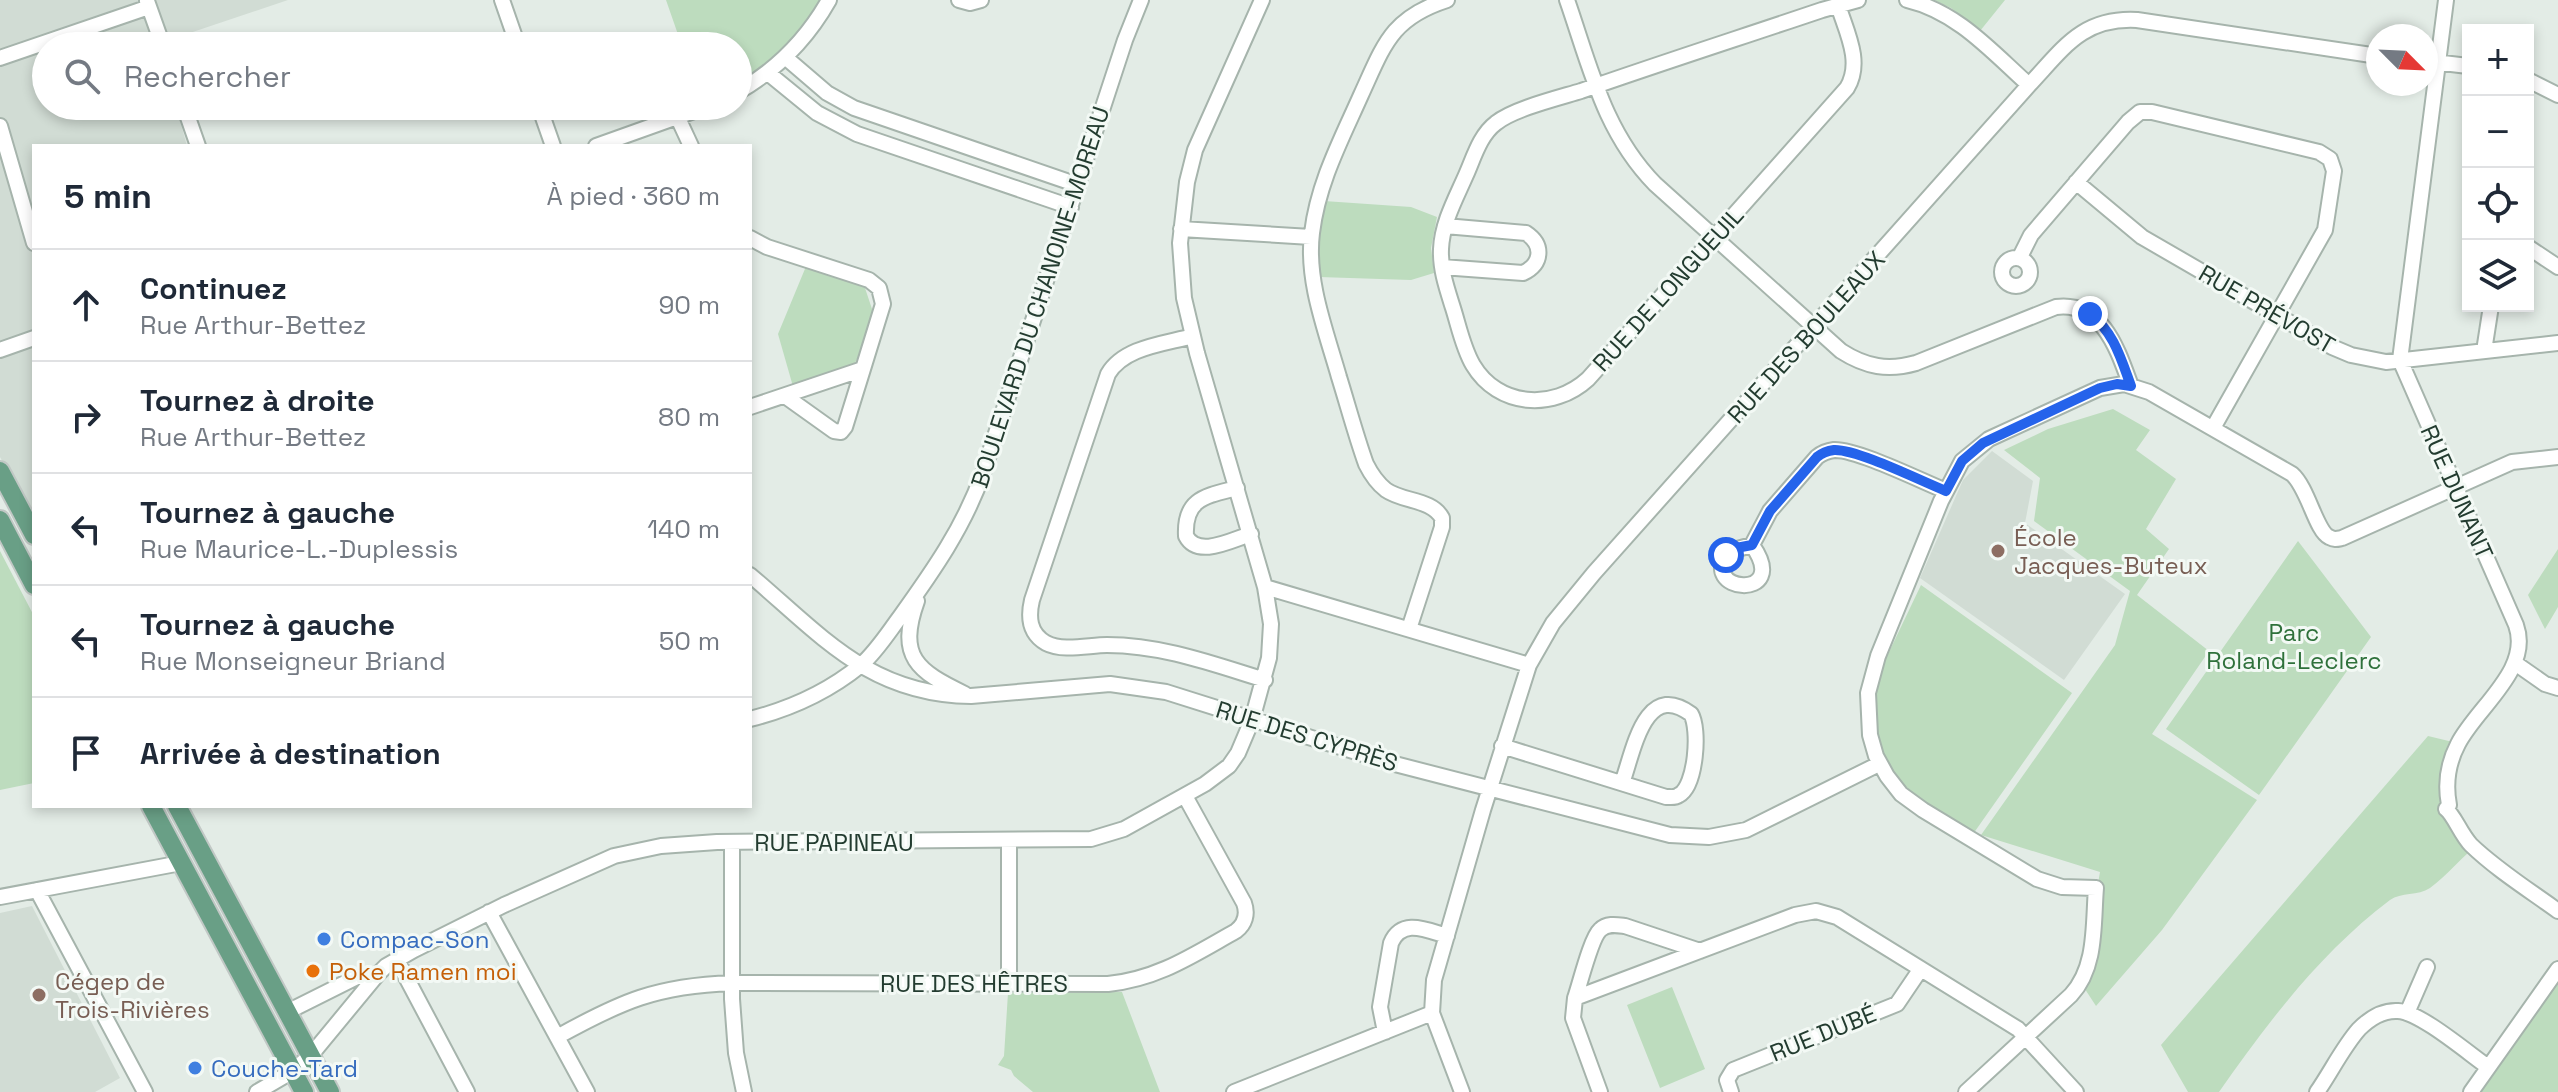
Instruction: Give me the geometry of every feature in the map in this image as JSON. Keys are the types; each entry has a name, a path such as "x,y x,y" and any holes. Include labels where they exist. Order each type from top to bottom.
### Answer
{"main road":[{"path":"0,471 32,531"},
{"path":"0,520 32,581"},
{"path":"152,808 304,1092"},
{"path":"178,808 330,1092"}],"street":[{"path":"502,0 513,32"},
{"path":"752,83 785,57 806,34 829,0"},
{"path":"959,0 974,3 981,0"},
{"name":"BOULEVARD DU CHANOINE-MOREAU","path":"923,585 954,539 979,485 1133,15 1141,0"},
{"name":"RUE PAPINEAU","path":"257,1092 293,1071 311,1055 377,975 397,960 489,912 614,856 661,846 732,842 1082,841 1107,836 1185,796 1229,766 1252,720 1265,680 1271,636 1265,587 1193,336 1182,280 1181,229 1195,150 1262,0"},
{"path":"1409,629 1442,527 1442,518 1435,509 1386,490 1366,464 1319,305 1311,237 1328,168 1385,43 1408,18 1447,0"},
{"path":"1567,0 1610,123 1632,159 1655,184 1841,351 1879,367 1899,367 2056,307 2069,306 2090,314 2108,332 2131,386"},
{"name":"RUE DE LONGUEUIL","path":"1838,5 1855,69 1842,95 1588,379 1568,394 1549,400 1528,401 1492,386 1479,374 1467,353 1442,267 1441,248 1445,226 1477,151 1495,123 1596,85 1838,5 1858,0"},
{"path":"1907,0 1938,10 1959,23 2029,85"},
{"path":"2438,35 2446,0"},
{"path":"70,32 148,3 158,32"},
{"name":"RUE DES BOULEAUX","path":"1462,1092 1432,1013 1434,980 1489,789 1529,665 1553,623 1577,593 2029,85 2078,34 2097,24 2118,20 2366,54"},
{"path":"0,58 32,46"},
{"path":"785,57 844,104 1078,185"},
{"path":"2438,63 2462,65"},
{"path":"768,73 828,120 857,134 1071,207"},
{"path":"2534,83 2558,95"},
{"path":"2400,360 2428,96"},
{"path":"2020,257 2030,237 2076,182 2128,122 2144,111 2324,154 2334,171 2327,226 2213,428"},
{"path":"189,120 197,144"},
{"path":"544,120 552,144"},
{"path":"602,144 672,120"},
{"path":"679,120 690,144"},
{"path":"0,126 32,236"},
{"path":"941,163 949,141"},
{"name":"RUE PRÉVOST","path":"2076,182 2142,237 2341,352 2379,362 2558,343"},
{"path":"1442,267 1523,273 1534,266 1539,254 1536,242 1526,233 1445,226"},
{"path":"1181,229 1311,237"},
{"path":"752,239 767,247 863,278 879,288 883,299 841,432 834,431 785,396"},
{"path":"2534,251 2558,267"},
{"path":"2484,351 2490,312"},
{"path":"1193,336 1131,353 1117,362 1108,374 1032,600 1031,627 1039,638 1055,646 1142,646 1265,680"},
{"path":"0,350 32,339"},
{"name":"RUE DUNANT","path":"2400,360 2518,632 2520,644 2515,663"},
{"path":"752,406 863,369"},
{"path":"1966,1092 2071,995 2083,980 2091,951 2096,888 2062,887 2029,875 1909,801 1894,787 1879,764 1870,735 1869,682 1946,491 1962,461 1989,439 2100,388 2117,384 2131,386 2156,395 2297,479 2322,530 2330,538 2342,538 2518,461 2558,457"},
{"path":"1752,545 1770,511 1817,457 1826,452 1836,450 1855,454 1946,491"},
{"path":"1237,488 1206,496 1195,503 1189,514 1186,536 1192,545 1201,548 1251,534"},
{"name":"RUE DES CYPRÈS","path":"752,577 860,666 912,689 971,696 1124,685 1166,692 1391,763 1653,832 1686,837 1731,834 1760,825 1879,764"},
{"path":"752,718 799,702 860,666 923,585"},
{"path":"923,585 909,630 914,656 919,666 931,677 971,696"},
{"path":"1265,587 1529,665"},
{"path":"2558,688 2545,684 2515,663 2457,746 2448,773 2449,805 2446,809 2451,812 2461,833 2478,851 2558,911"},
{"path":"1502,746 1666,797 1675,797 1682,793 1690,778 1696,726 1691,714 1671,705 1650,712 1643,722 1622,783"},
{"name":"RUE DES HÊTRES","path":"557,1037 607,1010 677,987 732,983 1108,984 1141,979 1166,970 1239,928 1246,914 1244,903 1185,796"},
{"path":"1009,841 1009,983"},
{"path":"732,842 732,983 735,1044 744,1092"},
{"path":"0,897 181,863"},
{"path":"37,890 145,1092"},
{"path":"1575,998 1795,915 1823,911 2026,1036 2076,1092"},
{"path":"489,912 587,1092"},
{"path":"1600,1092 1573,1018 1575,998 1595,938 1604,927 1625,926 1700,951"},
{"path":"1385,1032 1380,1007 1394,935 1412,927 1447,936"},
{"path":"397,960 467,1092"},
{"path":"2407,1013 2427,967"},
{"path":"2471,1092 2558,969"},
{"name":"RUE DUBÉ","path":"1731,1092 1727,1080 1733,1070 1897,1004 1920,970"},
{"path":"287,1012 357,977 377,975"},
{"path":"2317,1092 2354,1035 2366,1022 2386,1012 2407,1013 2422,1020 2488,1067"},
{"path":"1234,1092 1432,1013"}],"shaded area":[{"path":"0,0 288,0 193,32 32,32 32,120 180,120 186,144 32,144 32,519 0,457"},
{"name":"École Jacques-Buteux","path":"1992,451 2033,481 2025,523 2125,594 2064,680 1920,578 1963,480"},
{"name":"Cégep de Trois-Rivières","path":"32,906 120,1078 95,1092 0,1092 0,913"}],"green space":[{"path":"666,0 821,0 779,65 752,79 752,32 677,32"},
{"path":"1934,0 2005,0 1980,31 1951,8"},
{"path":"1324,201 1411,207 1437,217 1431,248 1434,273 1411,280 1319,277 1317,238"},
{"path":"807,264 864,285 876,321 849,375 794,390 778,334"},
{"path":"2113,409 2150,430 2136,450 2176,479 2146,529 2169,549 2137,595 2209,651 2152,734 2257,800 2162,930 2096,1006 2081,983 2100,872 1981,835 2115,645 2130,591 2034,521 2040,478 2004,450 2048,429"},
{"name":"Parc Roland-Leclerc","path":"2298,541 2371,637 2259,795 2166,729"},
{"path":"2558,549 2558,607 2545,629 2528,595"},
{"path":"0,551 32,612 32,783 0,790"},
{"path":"1921,585 2072,693 1971,837 1921,808 1874,763 1867,698"},
{"path":"2428,736 2457,743 2453,805 2480,843 2430,888 2390,900 2341,942 2276,1014 2219,1092 2188,1092 2161,1045"},
{"path":"2558,975 2558,1092 2479,1092"},
{"path":"1672,987 1705,1069 1660,1088 1627,1005"},
{"path":"1122,992 1160,1092 1033,1092 1011,1070 998,1065 1004,1056 1008,993"}],"place":[{"name":"École Jacques-Buteux","path":"1998,551"},
{"name":"Compac-Son","path":"324,939"},
{"name":"Poke Ramen moi","path":"313,971"},
{"name":"Cégep de Trois-Rivières","path":"39,995"},
{"name":"Couche-Tard","path":"195,1068"}],"route":[{"path":"1726,555 1736,548 1752,545 1770,511 1817,457 1826,452 1846,451 1946,491 1962,461 1989,439 2100,388 2117,384 2131,386 2108,332 2090,314"}]}
